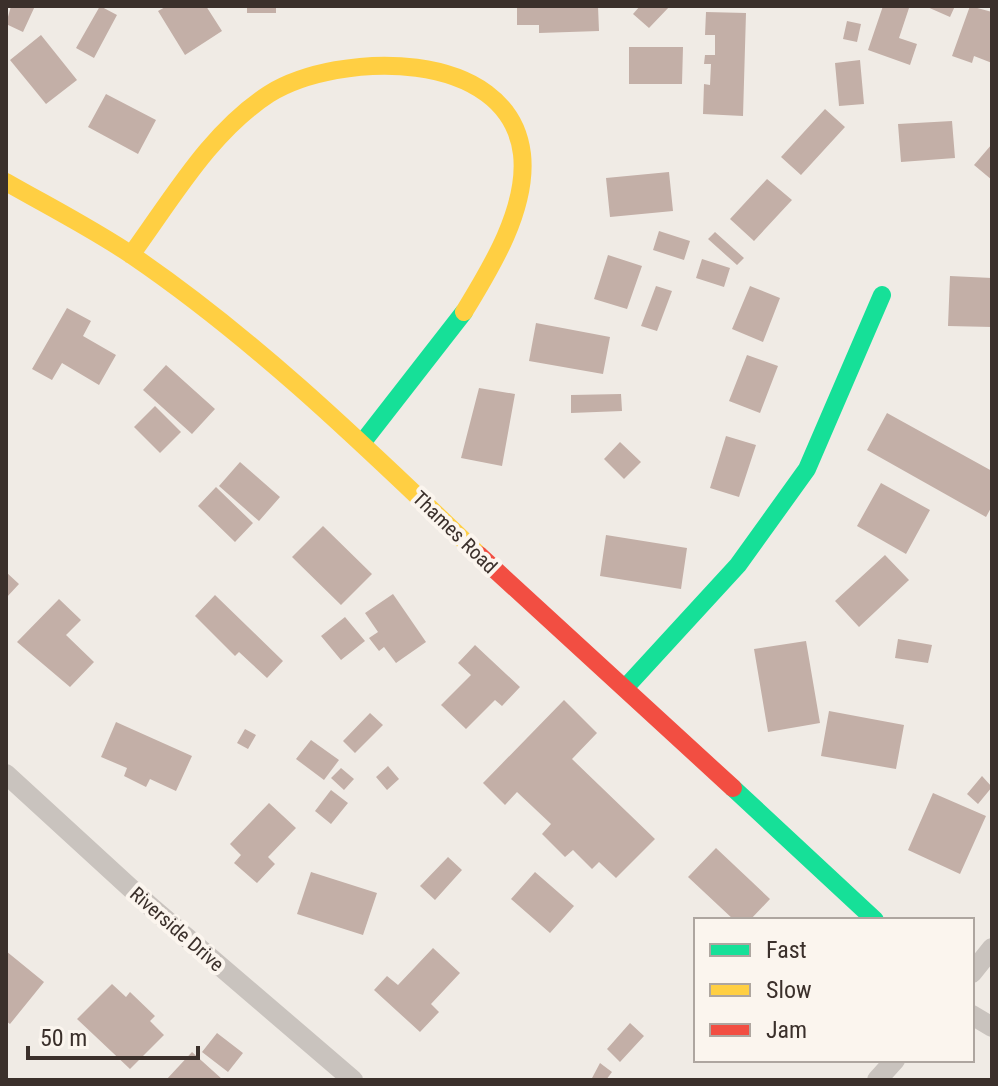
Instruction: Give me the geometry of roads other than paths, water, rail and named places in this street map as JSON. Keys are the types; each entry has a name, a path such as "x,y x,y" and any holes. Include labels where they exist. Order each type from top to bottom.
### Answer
{"street":[{"path":"131,255 199,162 251,107 299,80 356,66 406,63 449,72 494,98 514,128 522,165 514,212 480,285 442,347 362,443"},
{"name":"Thames Road","path":"6,182 131,255 220,321 362,443 538,612 625,688 873,918"},
{"path":"625,688 738,565 807,469 882,295"},
{"name":"Riverside Drive","path":"6,774 150,906 353,1080"},
{"path":"974,970 992,948"},
{"path":"974,1016 992,1027"},
{"path":"877,1080 893,1062"}]}
